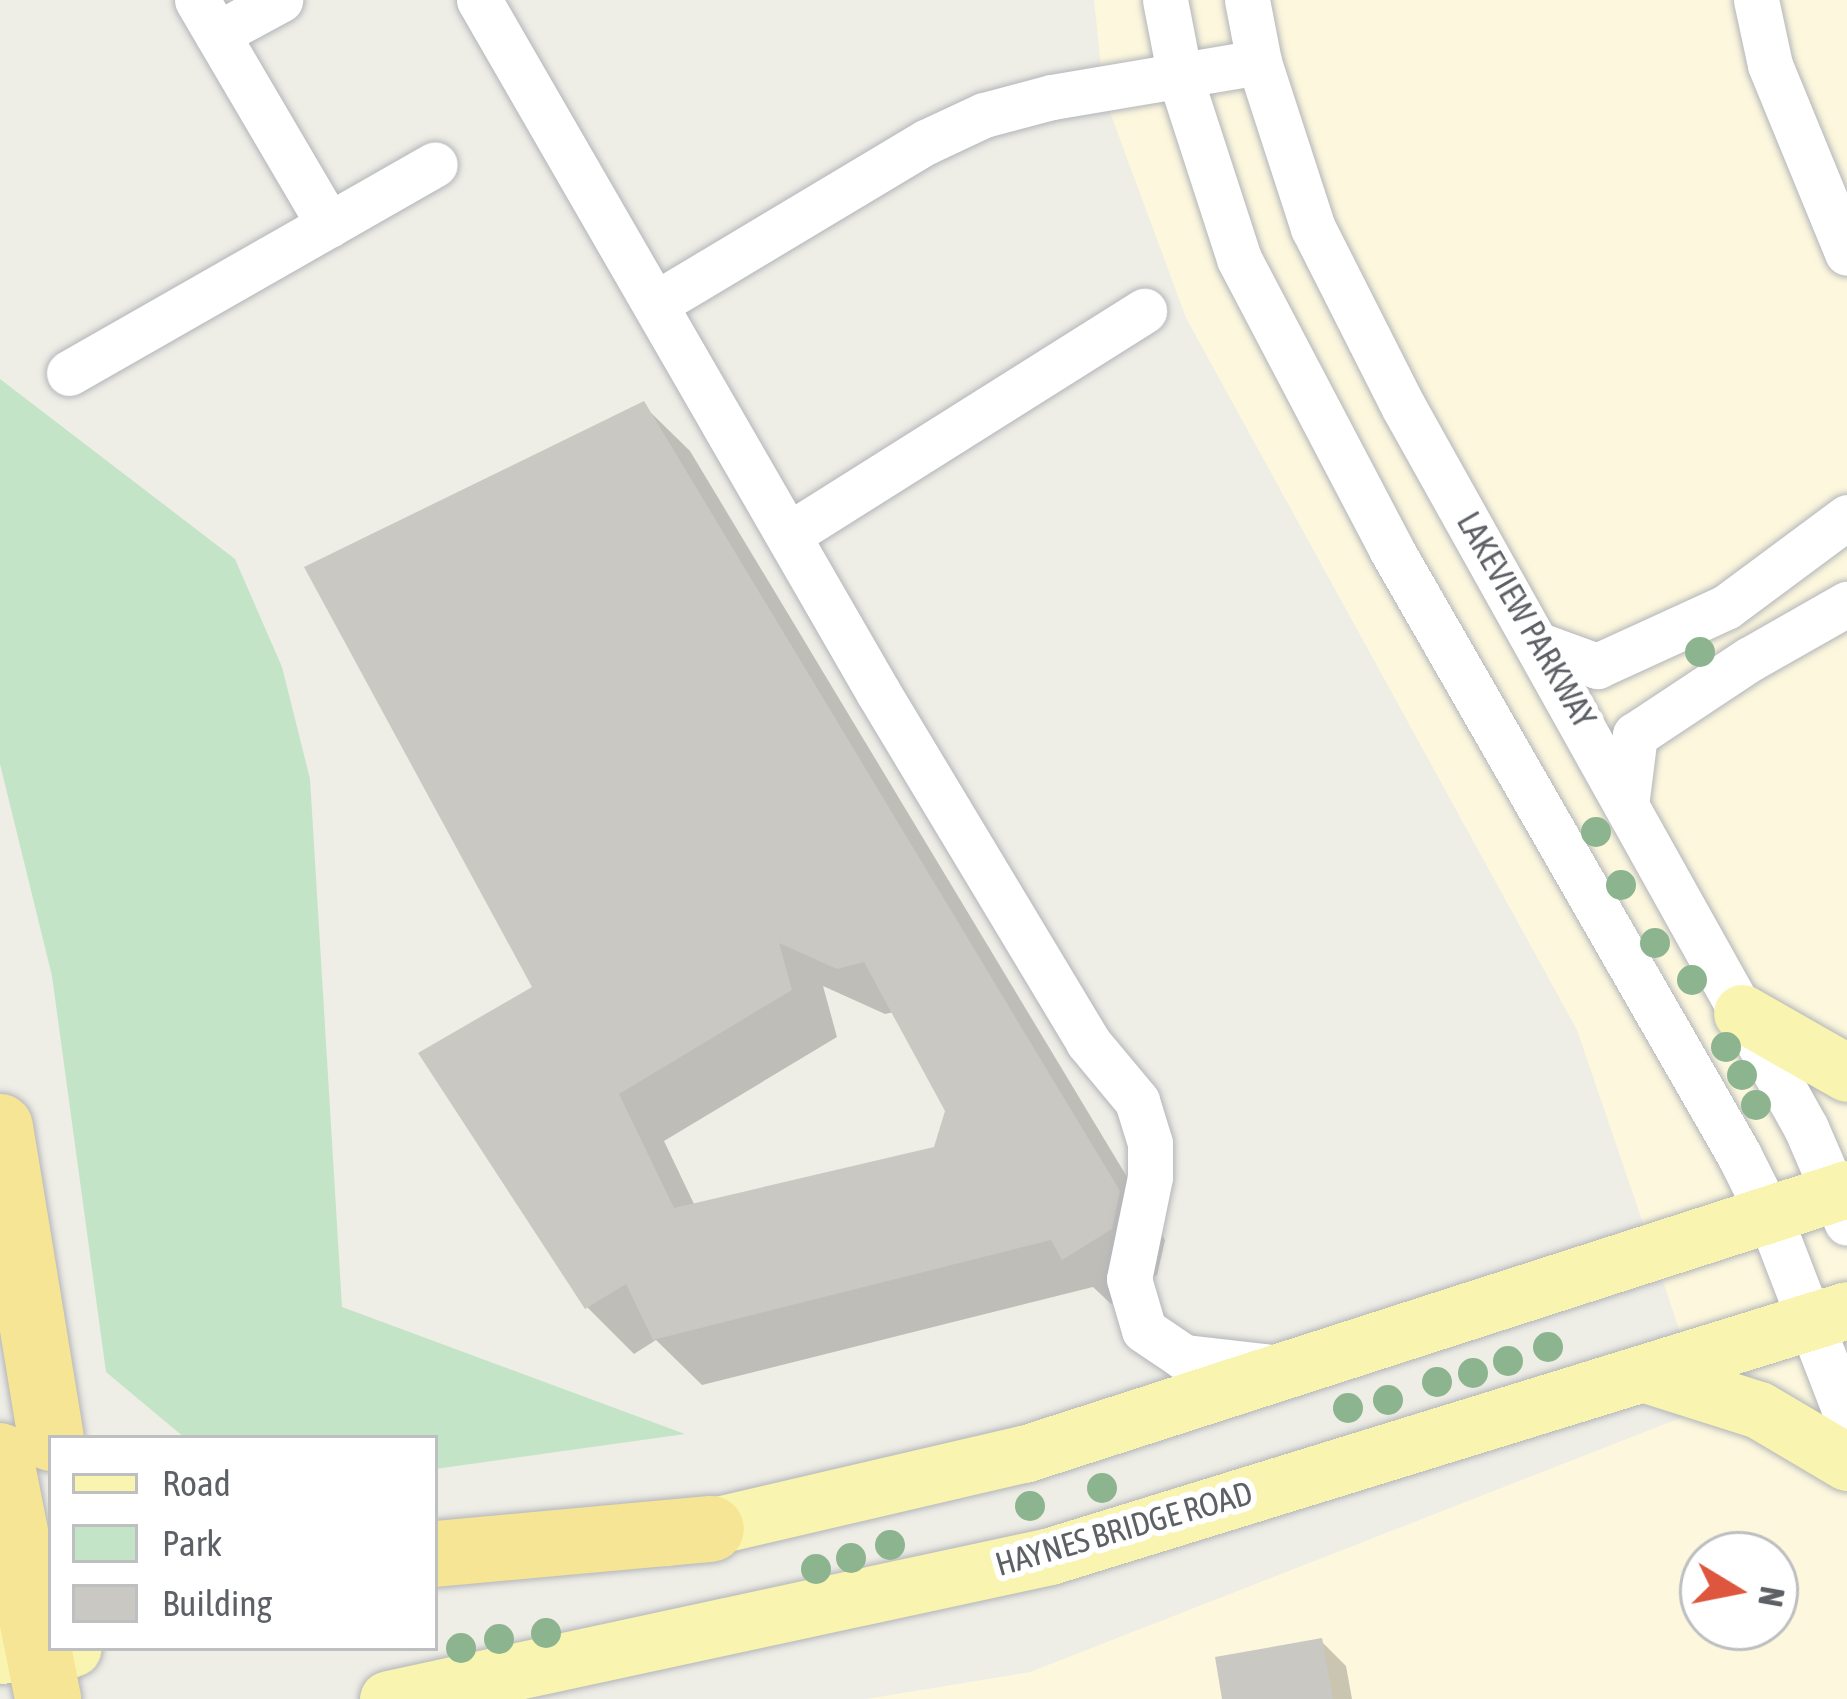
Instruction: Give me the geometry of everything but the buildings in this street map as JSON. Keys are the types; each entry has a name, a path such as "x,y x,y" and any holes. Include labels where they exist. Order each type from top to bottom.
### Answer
{"highway":[{"path":"0,1127 47,1412 78,1435"},
{"path":"0,1456 50,1660 93,1699"},
{"path":"438,1554 711,1529"}],"main road":[{"path":"1742,1013 1847,1073"},
{"path":"438,1580 711,1529 1024,1454 1769,1216 1843,1202"},
{"name":"HAYNES BRIDGE ROAD","path":"388,1699 1050,1556 1829,1316"},
{"path":"1649,1375 1759,1410 1847,1462"}],"street":[{"path":"280,0 207,17 329,225"},
{"path":"479,0 788,536 1088,1042 1137,1101 1150,1143 1150,1177 1129,1279 1144,1330 1184,1357 1289,1369"},
{"path":"1165,0 1180,77 1239,259 1334,444 1829,1316 1847,1417"},
{"name":"LAKEVIEW PARKWAY","path":"1247,0 1259,62 1313,229 1403,406 1627,799 1843,1202"},
{"path":"1756,0 1762,43 1797,141 1847,253"},
{"path":"656,304 926,142 984,115 1052,97 1259,62"},
{"path":"69,373 435,164"},
{"path":"788,536 1144,310"},
{"path":"1541,646 1597,666 1726,607 1847,517"},
{"path":"1627,799 1634,735 1750,658 1847,604"}],"shaded area":[{"path":"1094,0 1847,0 1847,1699 866,1699 1030,1672 1706,1408 1577,1030 1186,318 1104,96"}],"green space":[{"path":"0,379 235,559 282,667 310,779 342,1307 685,1434 438,1469 438,1435 181,1435 106,1372 52,976 0,764"}]}
